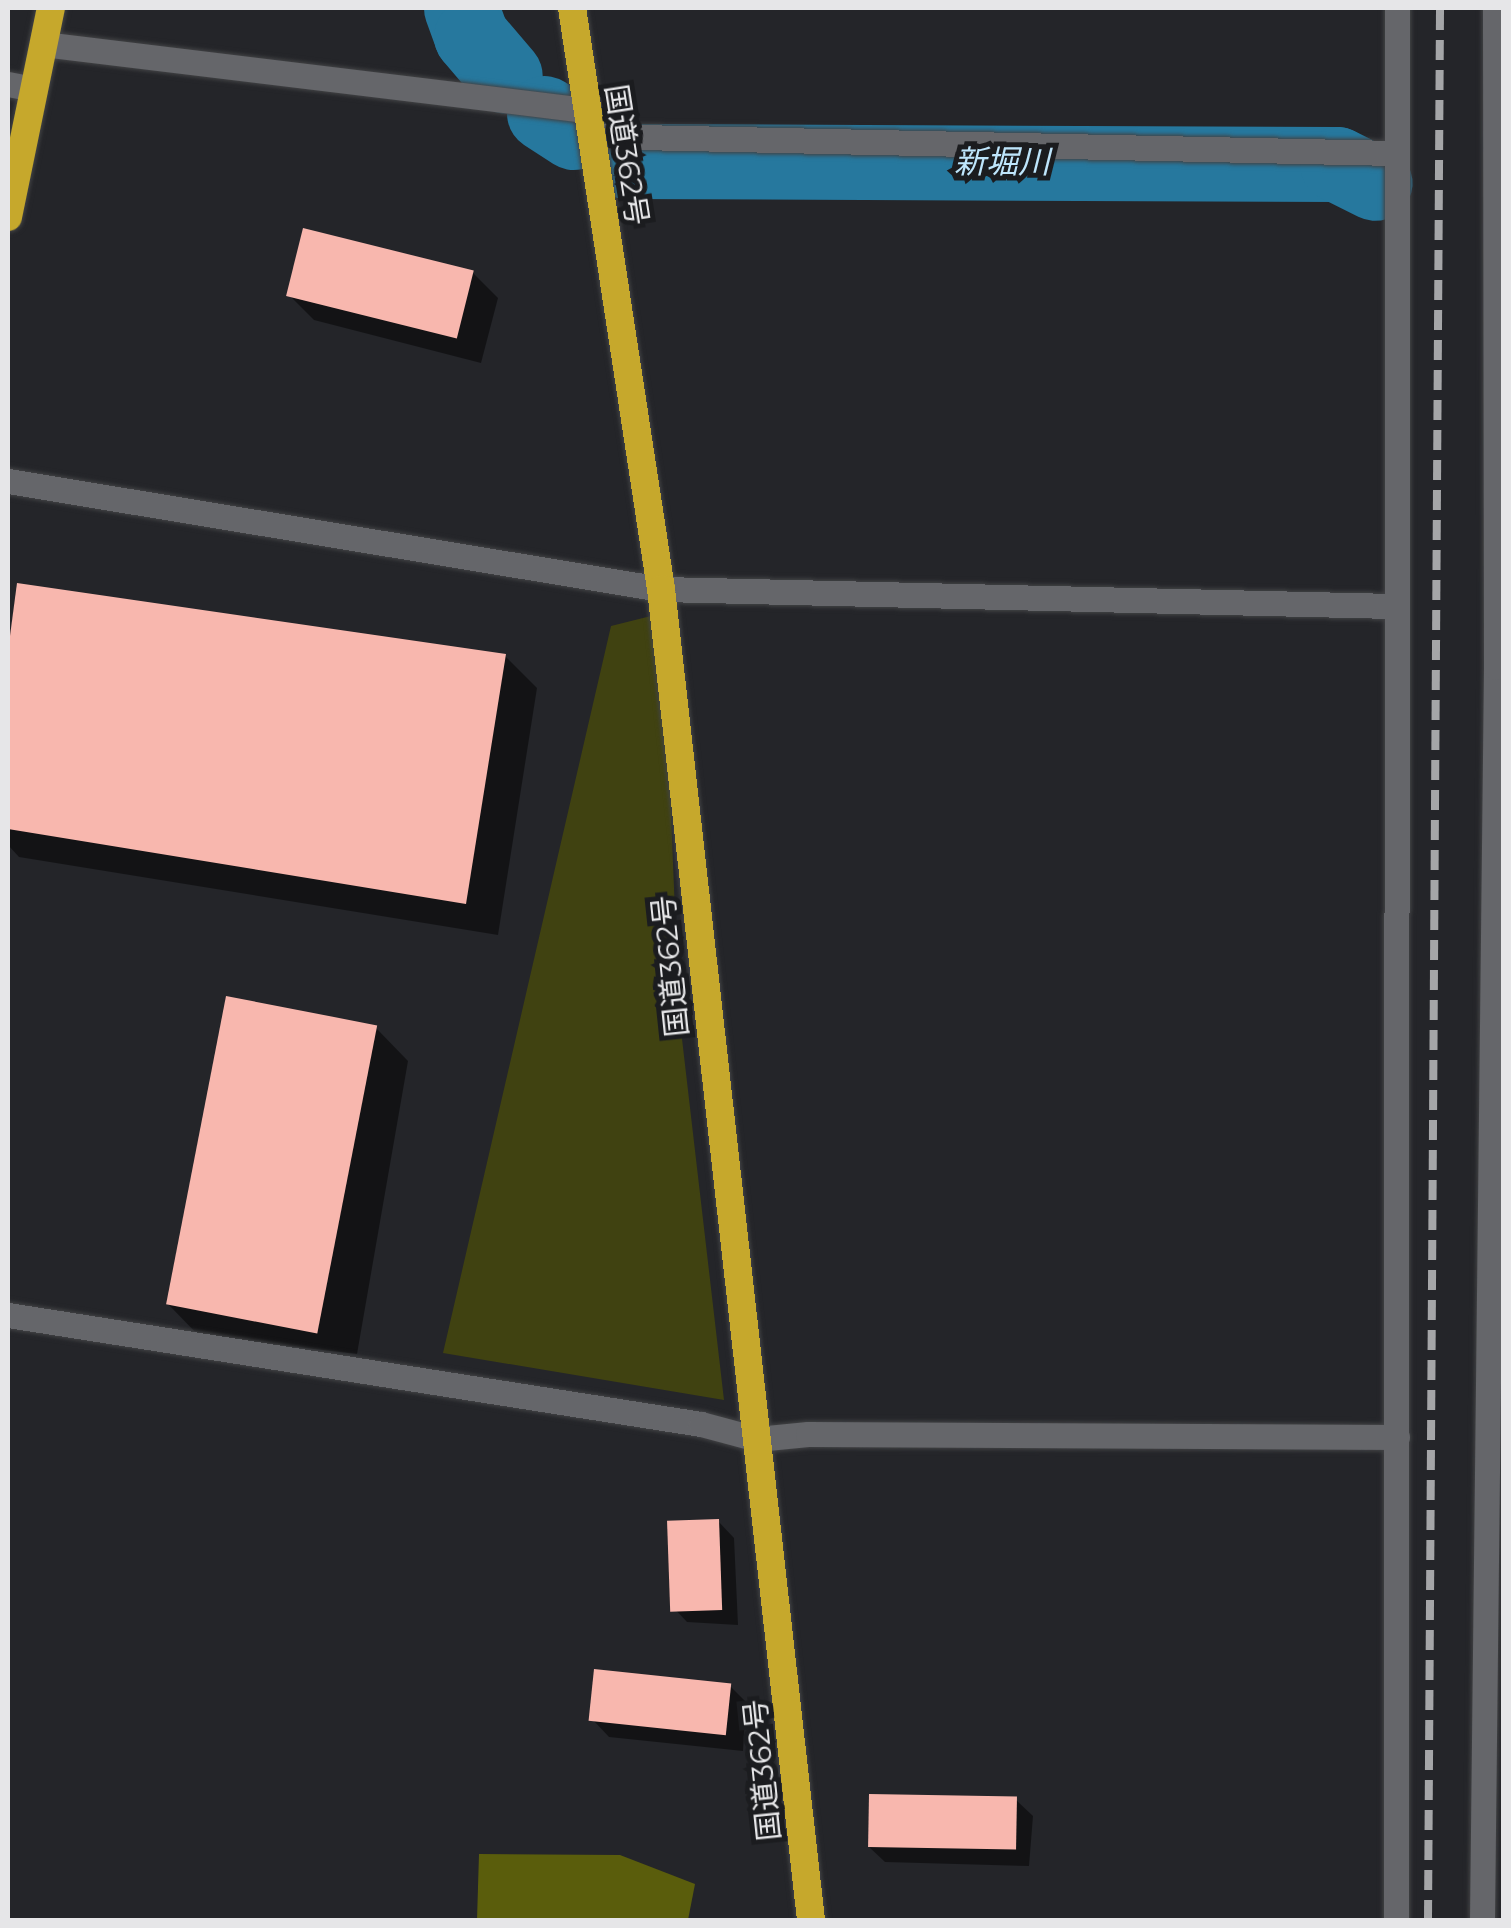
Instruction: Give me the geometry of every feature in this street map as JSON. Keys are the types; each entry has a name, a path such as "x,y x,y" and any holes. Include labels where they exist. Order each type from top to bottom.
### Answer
{"highway":[{"path":"8,218 21,87 43,44 51,8"},
{"name":"国道362号","path":"572,8 661,589 811,1920"}],"street":[{"path":"1396,1920 1392,606 1397,8"},
{"path":"1482,1920 1496,1194 1500,667 1500,86 1495,8"},
{"path":"43,44 588,123 1398,153"},
{"path":"8,481 661,589 1392,606"},
{"path":"8,1314 700,1424 757,1439 808,1434 1397,1436"}],"shaded area":[{"path":"663,613 679,1013 724,1400 443,1353 611,626"},
{"path":"479,1854 620,1855 695,1884 688,1920 477,1920"}],"building":[{"path":"303,228 474,271 457,338 286,296"},
{"path":"17,583 506,654 466,904 8,829 8,651"},
{"path":"226,996 377,1025 317,1334 166,1304"},
{"path":"719,1519 722,1610 670,1612 667,1521"},
{"path":"594,1669 731,1683 726,1735 589,1721"},
{"path":"869,1794 1017,1797 1016,1850 868,1847"}],"waterway":[{"name":"新堀川","path":"461,8 471,36 505,76"},
{"name":"新堀川","path":"544,113 573,132"},
{"name":"新堀川","path":"625,161 1337,164 1375,183"}],"railway":[{"path":"1428,1920 1440,8"}]}
